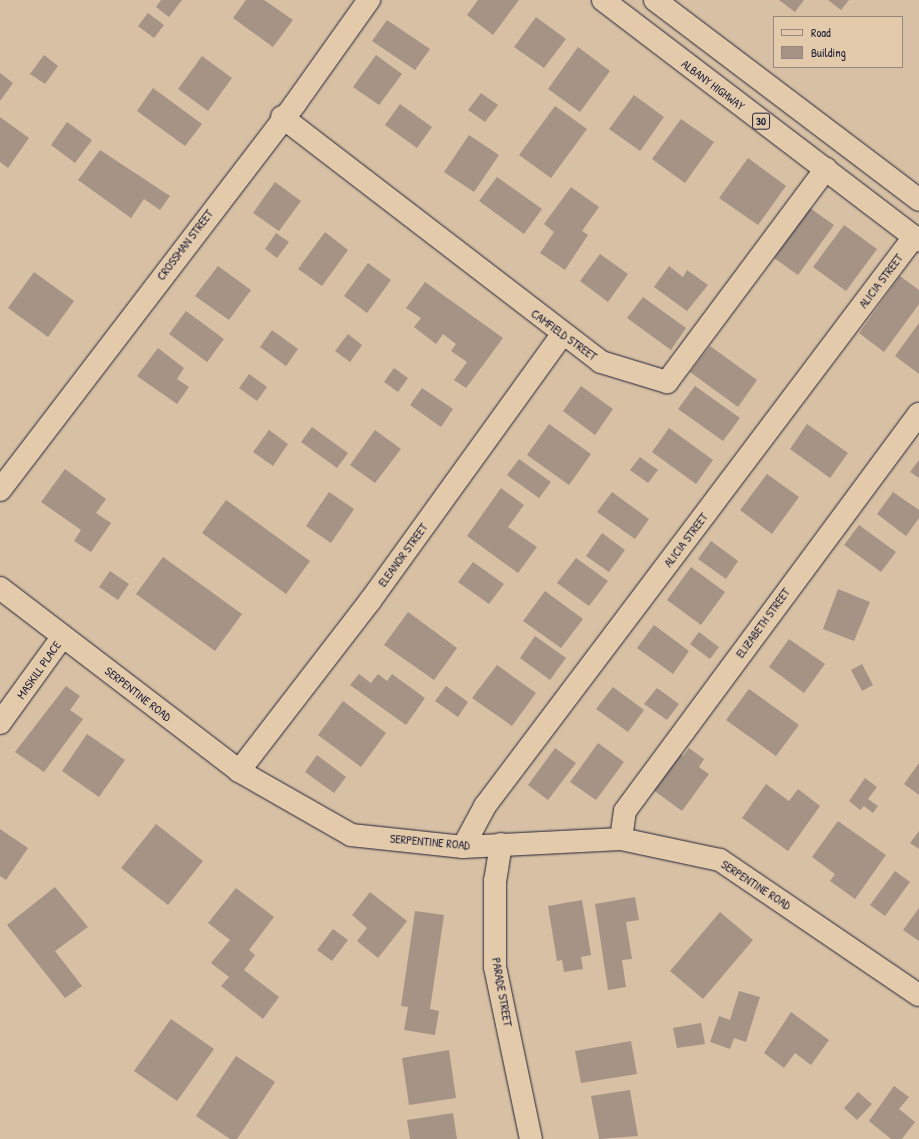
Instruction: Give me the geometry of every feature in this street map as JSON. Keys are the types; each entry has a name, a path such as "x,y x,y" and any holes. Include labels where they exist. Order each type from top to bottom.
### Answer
{"main road":[{"name":"CROSSMAN STREET","path":"0,490 369,0"},
{"name":"ALBANY HIGHWAY","path":"603,0 694,71 917,239"},
{"path":"656,0 714,47 919,200"},
{"path":"694,71 714,47"},
{"name":"CAMFIELD STREET","path":"282,117 562,335 601,362 666,382 826,169"},
{"name":"ALICIA STREET","path":"464,847 485,806 917,239"},
{"name":"ELEANOR STREET","path":"238,771 370,601 562,335"},
{"name":"ELIZABETH STREET","path":"621,839 625,811 919,414"},
{"name":"SERPENTINE ROAD","path":"0,588 238,771 351,835 464,847 621,839 720,860 919,995"},
{"name":"MASKILL PLACE","path":"0,723 63,636"},
{"name":"PARADE STREET","path":"500,844 495,880 495,967 531,1139"}],"building":[{"path":"161,0 182,0 169,17 156,7"},
{"path":"246,0 264,0 293,20 273,47 233,18"},
{"path":"478,0 519,0 493,35 467,15"},
{"path":"779,0 804,0 795,12"},
{"path":"828,0 849,0 841,10"},
{"path":"148,13 164,25 154,38 138,26"},
{"path":"536,17 566,39 544,68 514,47"},
{"path":"387,20 430,49 415,70 372,41"},
{"path":"578,47 610,71 580,112 548,89"},
{"path":"44,55 58,66 45,84 30,74"},
{"path":"376,55 402,74 379,105 353,87"},
{"path":"202,56 232,78 208,111 178,89"},
{"path":"0,73 13,83 0,101"},
{"path":"153,88 202,124 185,146 137,111"},
{"path":"481,93 498,105 485,122 468,110"},
{"path":"634,95 664,117 640,151 609,129"},
{"path":"400,104 432,127 417,148 385,125"},
{"path":"555,106 587,129 551,178 519,155"},
{"path":"0,117 29,138 8,168 0,162"},
{"path":"681,119 714,142 685,183 652,159"},
{"path":"67,122 92,140 75,163 51,145"},
{"path":"469,135 499,155 474,192 444,172"},
{"path":"100,150 170,196 160,210 144,199 131,218 78,180"},
{"path":"748,158 786,186 758,225 719,198"},
{"path":"497,177 542,209 524,234 479,201"},
{"path":"275,182 301,201 279,231 253,213"},
{"path":"571,187 599,207 582,231 588,235 565,270 540,253 554,232 544,224"},
{"path":"810,208 834,225 798,275 774,258"},
{"path":"844,225 877,249 846,291 813,267"},
{"path":"325,232 348,250 322,286 298,269"},
{"path":"276,233 289,242 277,258 265,249"},
{"path":"600,254 628,274 608,302 580,281"},
{"path":"368,263 391,280 367,313 344,296"},
{"path":"218,266 251,290 229,320 195,296"},
{"path":"669,266 683,277 687,270 708,285 687,311 654,287"},
{"path":"34,272 74,301 48,337 8,308"},
{"path":"900,276 919,290 919,304 884,352 859,333"},
{"path":"425,282 503,338 466,388 454,380 467,362 451,351 456,344 443,334 436,344 414,327 421,318 406,308"},
{"path":"643,297 686,328 671,350 627,318"},
{"path":"186,311 224,339 207,362 169,334"},
{"path":"919,323 919,374 895,356"},
{"path":"272,330 298,349 286,366 260,347"},
{"path":"348,334 362,345 350,362 335,351"},
{"path":"710,346 757,380 738,407 690,372"},
{"path":"158,348 184,368 177,379 189,387 177,404 137,376"},
{"path":"394,368 408,378 398,392 384,382"},
{"path":"249,374 267,387 257,401 239,388"},
{"path":"581,386 613,409 595,435 563,411"},
{"path":"695,386 740,418 723,441 678,409"},
{"path":"422,388 453,409 441,427 410,405"},
{"path":"549,424 591,454 569,485 527,455"},
{"path":"807,424 848,453 830,478 790,449"},
{"path":"312,427 348,453 337,468 301,442"},
{"path":"669,428 713,460 696,484 652,452"},
{"path":"269,430 288,444 273,466 253,452"},
{"path":"375,430 401,449 375,483 350,465"},
{"path":"640,457 658,470 648,483 630,470"},
{"path":"519,459 551,482 539,498 507,475"},
{"path":"919,460 919,478 910,472"},
{"path":"65,469 106,499 96,513 111,523 91,552 74,541 81,530 41,502"},
{"path":"767,474 799,497 772,534 740,510"},
{"path":"501,488 524,505 508,527 537,547 518,573 467,536"},
{"path":"329,492 354,509 331,543 306,526"},
{"path":"612,492 649,519 635,539 597,512"},
{"path":"893,492 919,510 919,518 906,536 877,514"},
{"path":"226,500 310,561 286,594 202,533"},
{"path":"859,525 896,552 881,572 844,545"},
{"path":"602,533 625,550 609,572 586,556"},
{"path":"711,541 738,561 726,579 698,559"},
{"path":"163,557 242,614 215,651 136,594"},
{"path":"576,558 608,581 589,606 557,583"},
{"path":"473,562 504,584 489,604 458,582"},
{"path":"691,567 725,592 701,625 667,600"},
{"path":"110,571 129,584 118,600 99,587"},
{"path":"838,589 870,602 854,641 823,629"},
{"path":"545,591 583,619 561,648 523,621"},
{"path":"408,612 457,648 434,680 384,645"},
{"path":"654,625 689,651 673,674 637,648"},
{"path":"699,632 719,647 710,659 690,644"},
{"path":"535,636 566,658 550,680 520,658"},
{"path":"789,639 825,664 804,693 769,667"},
{"path":"862,664 873,685 862,691 851,670"},
{"path":"497,665 536,693 512,726 472,698"},
{"path":"359,674 371,683 378,674 387,681 392,674 425,698 406,725 350,685"},
{"path":"66,686 80,696 70,710 83,719 44,772 15,752"},
{"path":"446,686 468,702 458,717 435,701"},
{"path":"613,687 644,710 628,732 596,709"},
{"path":"657,688 679,704 667,720 644,704"},
{"path":"749,689 799,725 776,756 726,720"},
{"path":"343,701 386,733 361,767 318,735"},
{"path":"87,734 125,760 99,797 62,771"},
{"path":"598,743 624,762 596,800 570,782"},
{"path":"555,748 576,763 548,800 528,785"},
{"path":"689,748 704,759 699,767 709,774 682,811 649,787 676,750 683,756"},
{"path":"317,755 346,777 334,793 305,772"},
{"path":"919,763 919,795 904,784"},
{"path":"865,778 877,787 868,799 878,806 873,813 864,806 860,810 849,801"},
{"path":"766,784 789,801 798,789 820,806 788,851 742,818"},
{"path":"838,821 886,855 855,899 830,881 835,874 812,857"},
{"path":"156,824 203,861 168,905 121,868"},
{"path":"0,829 28,848 6,880 0,876"},
{"path":"919,831 919,849 910,843"},
{"path":"895,871 910,882 885,916 870,905"},
{"path":"55,887 88,927 55,951 82,986 65,998 7,925"},
{"path":"236,888 274,917 249,950 255,955 244,970 279,997 263,1019 221,986 229,977 211,963 230,940 208,923"},
{"path":"370,892 407,921 378,958 357,941 367,928 352,915"},
{"path":"635,897 639,920 626,922 632,959 622,960 626,987 608,990 595,904"},
{"path":"582,900 591,955 581,957 583,969 564,972 562,960 557,961 548,906"},
{"path":"919,908 919,941 903,930"},
{"path":"415,911 444,915 430,1009 439,1011 435,1035 404,1030 408,1007 401,1006"},
{"path":"720,912 753,940 703,999 670,971"},
{"path":"333,929 348,940 332,961 317,950"},
{"path":"739,991 760,997 746,1042 734,1038 730,1049 710,1042 719,1016 730,1020"},
{"path":"791,1012 829,1040 811,1065 795,1053 784,1068 764,1053"},
{"path":"171,1019 214,1049 177,1101 134,1071"},
{"path":"701,1023 705,1044 677,1048 673,1028"},
{"path":"631,1041 637,1074 581,1083 575,1051"},
{"path":"449,1050 456,1098 409,1105 402,1058"},
{"path":"236,1056 275,1082 237,1139 230,1139 196,1116"},
{"path":"894,1086 909,1097 899,1109 915,1122 902,1139 891,1139 869,1121"},
{"path":"630,1090 638,1136 599,1139 591,1096"},
{"path":"858,1092 872,1104 857,1120 844,1108"},
{"path":"453,1113 457,1139 410,1139 407,1120"}]}
